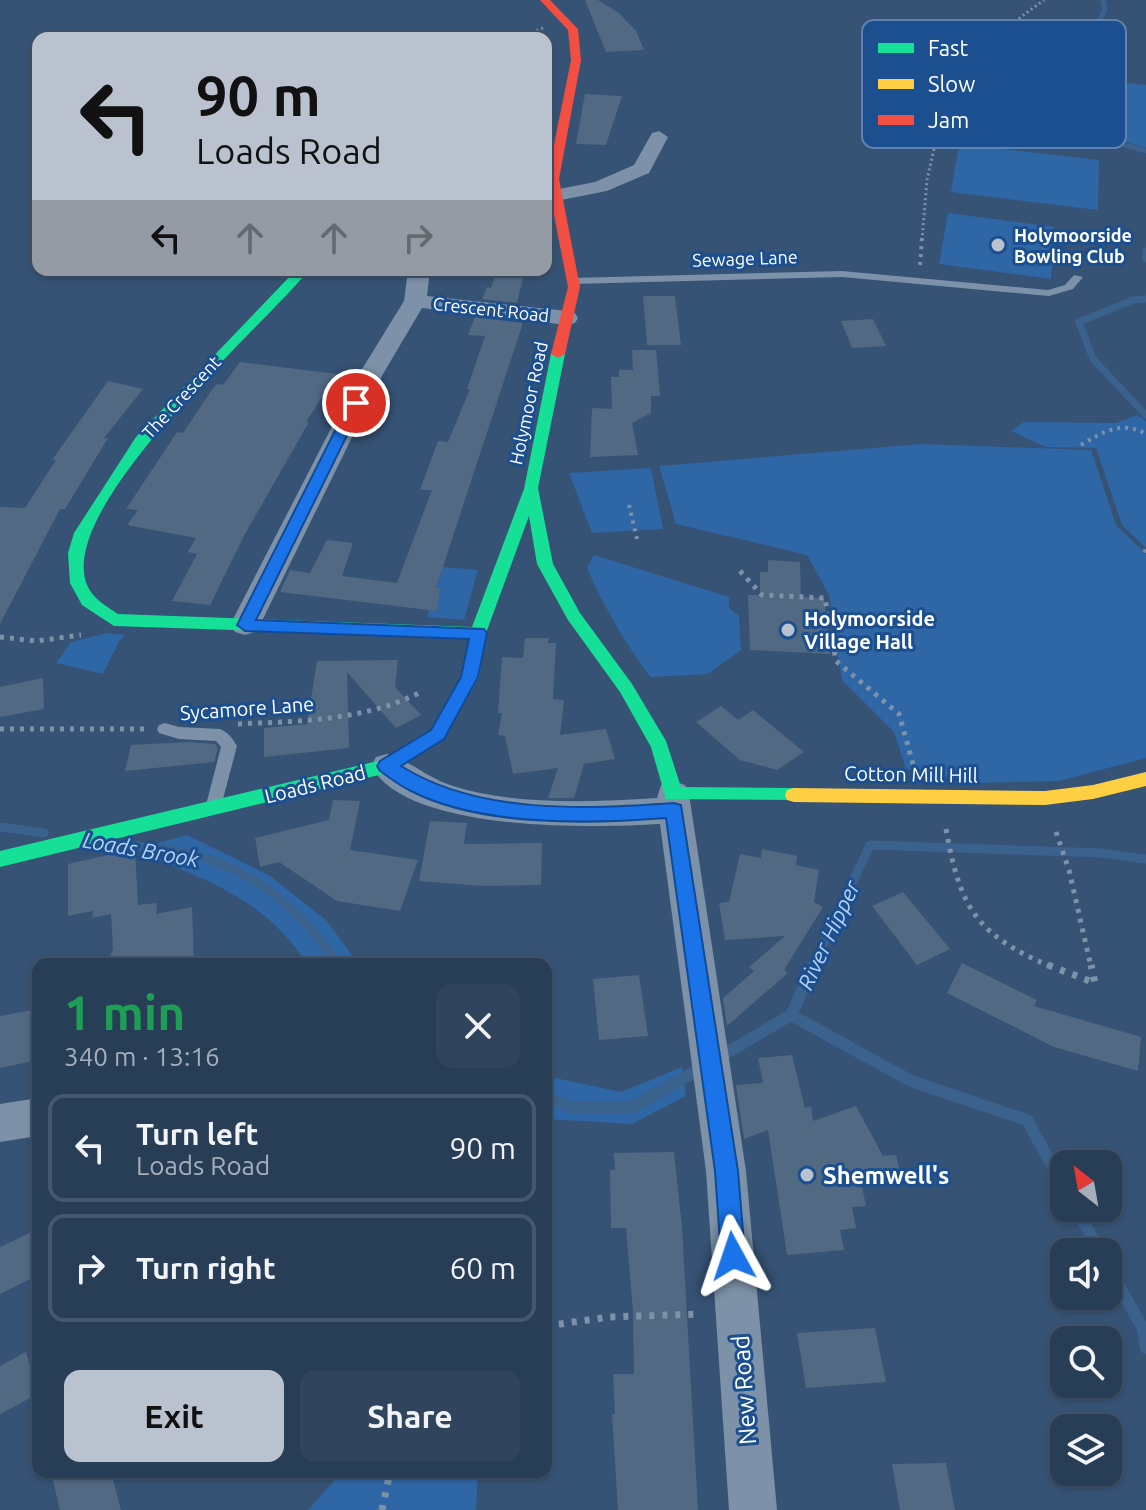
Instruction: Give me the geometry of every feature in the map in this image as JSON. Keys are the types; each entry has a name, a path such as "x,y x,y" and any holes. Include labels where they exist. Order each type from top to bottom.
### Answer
{"street":[{"name":"Holymoor Road","path":"545,0 573,29 576,60 553,179 574,287 543,420 531,488 545,564 574,616 626,688 660,746 671,776 674,802"},
{"path":"556,195 600,187 642,169 659,137"},
{"name":"The Crescent","path":"245,625 114,620 88,601 78,583 76,553 82,533 141,440 297,276"},
{"path":"418,276 415,301 371,374 245,625 478,633"},
{"name":"Crescent Road","path":"415,301 567,318"},
{"path":"387,766 437,735 470,677 478,633 531,488"},
{"name":"Loads Road","path":"0,859 387,766 419,787 476,806 596,816 674,802"},
{"name":"Cotton Mill Hill","path":"674,802 922,796 1045,798 1093,792 1146,779"},
{"name":"New Road","path":"674,802 726,1171 753,1510"},
{"path":"0,1123 32,1118"}],"lane":[{"name":"Sewage Lane","path":"572,281 842,274 1049,293 1069,287 1078,277"},
{"path":"165,729 179,733 220,735 229,746 212,810"}],"path":[{"path":"1017,20 1044,0"},
{"path":"919,282 921,233 935,148"},
{"path":"1081,445 1106,430 1132,426 1146,434"},
{"path":"629,505 637,539"},
{"path":"740,571 762,595 825,598 836,661 899,714 922,796"},
{"path":"0,637 36,641"},
{"name":"Sycamore Lane","path":"226,725 331,718 401,704 425,690"},
{"name":"Sycamore Lane","path":"0,729 165,729"},
{"path":"946,829 962,898 989,933 1053,969 1095,983 1069,870 1045,798"},
{"path":"1056,832 1060,845"},
{"path":"552,1325 609,1317 738,1313"},
{"path":"382,1510 389,1478"}],"shaded area":[{"path":"1126,83 1146,85 1146,148 1126,142"},
{"path":"958,148 994,148 1099,160 1098,210 951,192"},
{"name":"Holymoorside Bowling Club","path":"948,213 1054,227 1051,279 939,264"},
{"path":"1137,415 1146,421 1146,548 1122,525 1096,448 1046,447 1011,431 1024,422 1116,423"},
{"path":"921,444 1091,450 1116,525 1146,554 1146,758 1059,781 981,783 906,769 894,732 842,680 829,595 807,555 676,524 659,466"},
{"path":"651,468 663,529 592,533 569,473"},
{"path":"594,555 729,597 729,608 739,616 741,650 708,674 650,677 616,624 587,568"},
{"path":"443,567 478,570 464,620 427,617"},
{"path":"107,633 126,635 120,640 103,674 56,663 71,642"},
{"path":"187,835 270,876 327,921 354,958 303,958 290,941 252,906 209,882 135,849"},
{"path":"682,1067 686,1096 632,1124 552,1119 552,1077 621,1092"},
{"path":"337,1478 478,1478 476,1510 308,1510"}],"building":[{"path":"585,0 598,0 619,13 636,31 644,50 606,52"},
{"path":"585,94 622,96 606,145 576,144"},
{"path":"495,276 524,276 517,303 482,299 487,287 491,288"},
{"path":"643,296 675,296 681,345 647,345"},
{"path":"475,317 523,323 436,588 440,588 437,611 280,592 290,570 310,573 327,540 353,543 342,576 397,583 432,490 420,490 438,441 448,442 470,389 467,389 485,336 468,335"},
{"path":"873,319 886,346 852,348 841,321"},
{"path":"632,350 656,350 660,396 651,396 651,413 632,423 638,455 590,457 592,408 612,409 611,377 619,377 619,370 633,370"},
{"path":"240,362 337,374 306,422 309,422 245,534 210,605 172,601 197,554 188,552 196,538 127,525 138,510 126,509 177,432 183,433 213,388 217,384 223,385"},
{"path":"108,381 143,389 104,438 108,438 65,509 60,509 0,624 0,507 25,508 56,460 52,460"},
{"name":"Holymoorside Village Hall","path":"768,560 800,562 801,597 824,598 830,654 750,650 748,595 760,595 760,572 768,572"},
{"path":"525,638 549,638 548,643 556,643 553,699 564,700 560,735 606,729 615,759 584,764 574,798 548,798 558,768 513,774 505,736 498,735 502,713 498,713 502,657 523,658"},
{"path":"398,660 395,687 421,715 396,728 347,672 349,748 264,757 264,728 307,724 317,661"},
{"path":"43,678 44,709 0,717 0,687"},
{"path":"721,706 738,720 753,710 804,752 777,770 740,760 696,722"},
{"path":"215,744 218,748 214,762 125,771 131,745"},
{"path":"333,800 360,801 350,850 418,860 400,911 337,901 279,862 260,867 255,838 329,820"},
{"path":"430,821 467,823 464,844 542,843 541,885 483,886 419,881"},
{"path":"135,849 138,905 157,903 156,914 192,907 194,958 109,958 113,949 111,914 92,918 93,911 68,916 68,864"},
{"path":"762,849 797,856 796,865 819,870 814,902 823,907 784,970 788,973 727,1026 723,998 754,971 749,967 785,936 725,940 719,903 729,902 740,854 761,858"},
{"path":"903,892 950,949 917,965 872,906"},
{"path":"962,963 1037,1000 1034,1006 1141,1037 1138,1071 1054,1047 947,993"},
{"path":"639,975 648,1036 599,1040 593,979"},
{"path":"32,1010 32,1061 0,1068 0,1016"},
{"path":"792,1055 805,1108 811,1106 813,1121 856,1106 883,1156 896,1155 903,1184 862,1186 866,1206 852,1207 856,1228 840,1230 844,1250 787,1255 768,1130 744,1139 736,1085 763,1083 758,1058"},
{"path":"674,1152 682,1227 698,1510 618,1510 612,1414 615,1414 613,1374 634,1374 633,1311 626,1228 611,1228 610,1170 615,1170 614,1153"},
{"path":"32,1232 32,1278 0,1294 0,1247"},
{"path":"875,1328 886,1382 806,1388 797,1333"},
{"path":"26,1352 32,1373 32,1397 0,1414 0,1366"},
{"path":"946,1463 955,1510 900,1510 892,1464"},
{"path":"52,1478 113,1478 121,1510 60,1510"}],"waterway":[{"name":"River Hipper","path":"1100,20 1105,9 1103,0"},
{"name":"River Hipper","path":"1126,145 1146,151"},
{"name":"River Hipper","path":"1146,251 1146,259"},
{"name":"River Hipper","path":"1146,299 1133,300 1079,322 1093,359 1146,415"},
{"name":"Loads Brook","path":"0,827 44,833"},
{"name":"Loads Brook","path":"122,844 183,852 208,859 252,879 290,908 334,958"},
{"name":"River Hipper","path":"813,967 870,845 1101,853 1146,859"},
{"name":"River Hipper","path":"791,1015 814,965"},
{"name":"Loads Brook","path":"718,1058 791,1015"},
{"name":"River Hipper","path":"791,1015 911,1081 1027,1120 1050,1162"},
{"name":"Loads Brook","path":"552,1099 570,1107 633,1107 701,1068"},
{"name":"River Hipper","path":"1084,1222 1092,1238"},
{"name":"River Hipper","path":"1122,1291 1142,1327 1146,1348"}],"traffic: fast":[{"path":"297,276 141,440 82,533 76,553 78,583 88,601 114,620 478,633"},
{"path":"558,354 531,488 545,564 574,616 626,688 660,746 671,776 673,794 794,795"},
{"path":"0,859 387,766 437,735 470,677 478,633 530,491"}],"traffic: slow":[{"path":"794,795 1045,798 1093,792 1146,779"}],"traffic: jam":[{"path":"545,0 573,29 576,60 553,179 574,287 558,354"}],"place":[{"name":"Holymoorside Bowling Club","path":"998,245"},
{"name":"Holymoorside Village Hall","path":"788,630"},
{"name":"Shemwell's","path":"807,1175"}],"route":[{"path":"356,403 245,625 478,633 470,677 437,735 387,766 419,787 476,806 596,816 674,810 726,1171 733,1256"}]}
